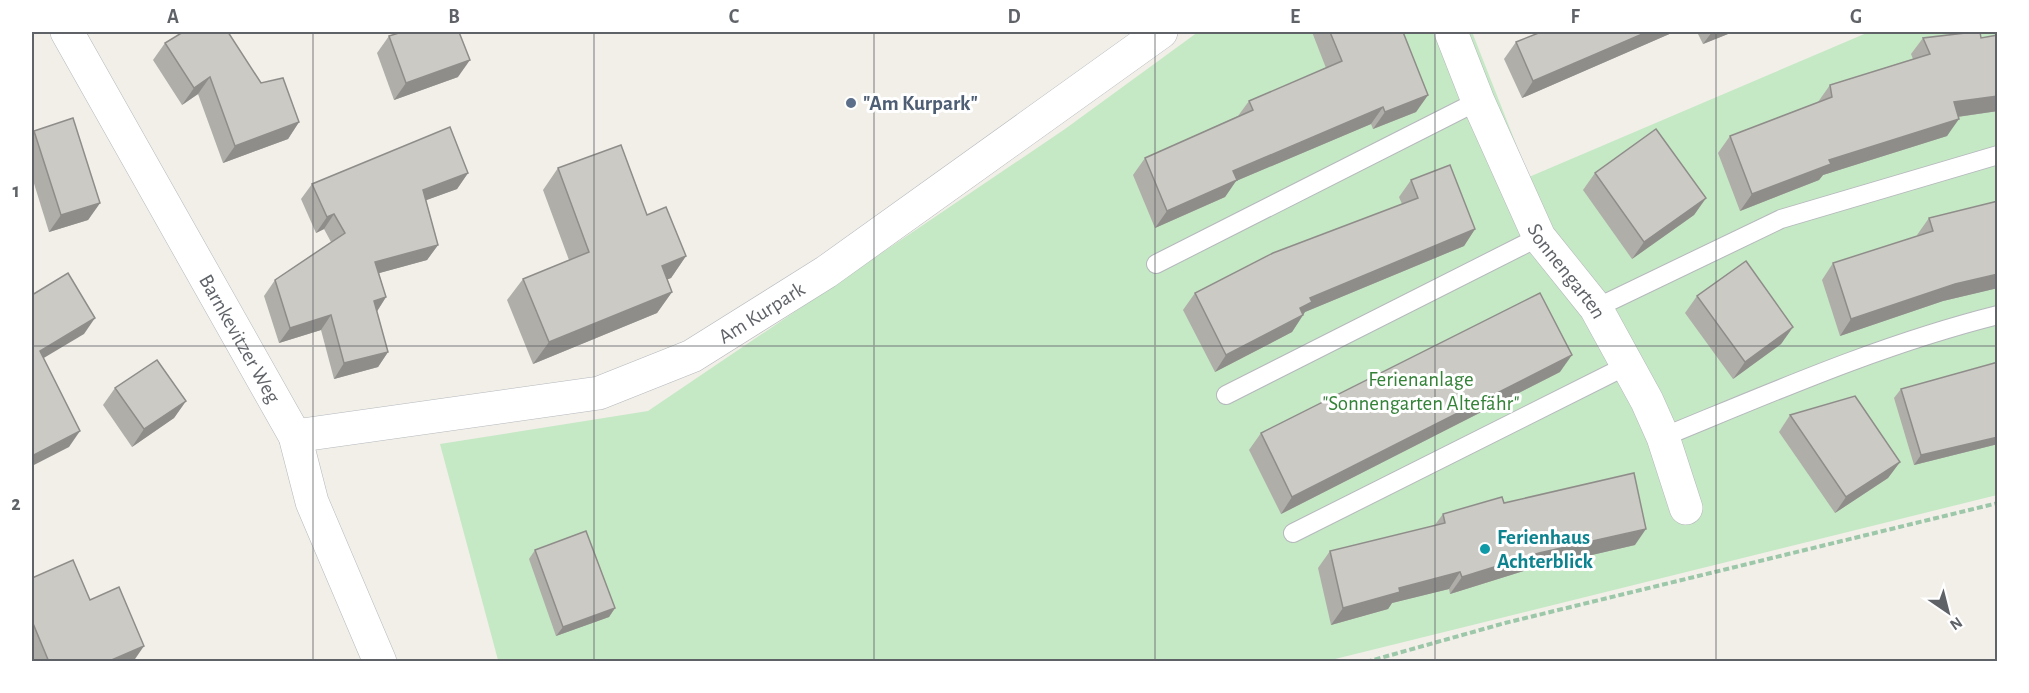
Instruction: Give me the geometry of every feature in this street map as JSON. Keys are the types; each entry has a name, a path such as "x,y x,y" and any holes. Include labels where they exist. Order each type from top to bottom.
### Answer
{"street":[{"name":"Barnkevitzer Weg","path":"67,32 295,436 312,502 380,662"},
{"name":"Am Kurpark","path":"295,436 599,393 692,356 826,272 1161,32"},
{"name":"Sonnengarten","path":"1451,32 1478,101 1539,237 1596,308 1647,401 1663,436 1686,508"}],"lane":[{"path":"1156,264 1478,101"},
{"path":"1596,308 1781,219 1998,155"},
{"path":"1226,395 1539,237"},
{"path":"1663,436 1869,354 1931,332 1998,315"},
{"path":"1293,533 1626,366"}],"path":[{"path":"1366,662 1504,623 1998,503"}],"green space":[{"name":"Ferienanlage \"Sonnengarten Altefähr\"","path":"1198,32 1472,32 1529,177 1869,32 1997,32 1997,495 1327,661 494,662 498,660 440,444 648,411 1065,129"}],"building":[{"path":"183,32 228,32 261,83 283,78 299,122 235,146 210,77 194,88 165,43"},
{"path":"402,32 459,32 470,60 406,83 389,36"},
{"path":"1330,32 1403,32 1428,95 1385,112 1383,107 1233,171 1237,180 1167,211 1145,158 1253,110 1249,101 1342,61"},
{"path":"1541,32 1647,32 1533,81 1516,42"},
{"path":"1980,32 1981,38 1998,35 1998,96 1954,102 1959,119 1829,160 1831,164 1752,194 1730,136 1832,97 1830,85 1930,54 1923,38"},
{"path":"73,118 100,203 61,215 34,131"},
{"path":"450,127 468,173 423,190 438,245 375,262 386,297 374,301 388,352 344,363 331,315 290,328 275,280 345,233 334,214 327,217 312,184"},
{"path":"1656,129 1706,198 1644,242 1595,173"},
{"path":"621,145 647,215 666,207 686,256 662,266 672,292 549,342 523,279 589,252 558,168"},
{"path":"1450,165 1475,229 1310,298 1312,302 1300,308 1303,315 1226,355 1195,293 1273,253 1418,198 1411,180"},
{"path":"1998,201 1998,274 1955,284 1851,319 1833,263 1933,231 1929,218"},
{"path":"1746,261 1793,327 1745,362 1697,296"},
{"path":"68,273 95,318 40,351 80,431 32,456 32,295"},
{"path":"1540,293 1572,355 1292,497 1261,433"},
{"path":"157,360 186,401 144,429 115,388"},
{"path":"1998,362 1998,437 1921,455 1901,389"},
{"path":"1855,396 1900,462 1846,497 1790,415"},
{"path":"1634,473 1646,529 1539,553 1462,577 1460,572 1399,588 1400,592 1343,608 1330,551 1445,523 1443,514 1502,497 1504,503"},
{"path":"586,531 615,608 563,627 535,550"},
{"path":"73,560 90,600 119,587 144,646 107,662 49,662 32,621 32,578"}],"place":[{"name":"\"Am Kurpark\"","path":"851,103"},
{"name":"Ferienhaus Achterblick","path":"1485,549"}]}
